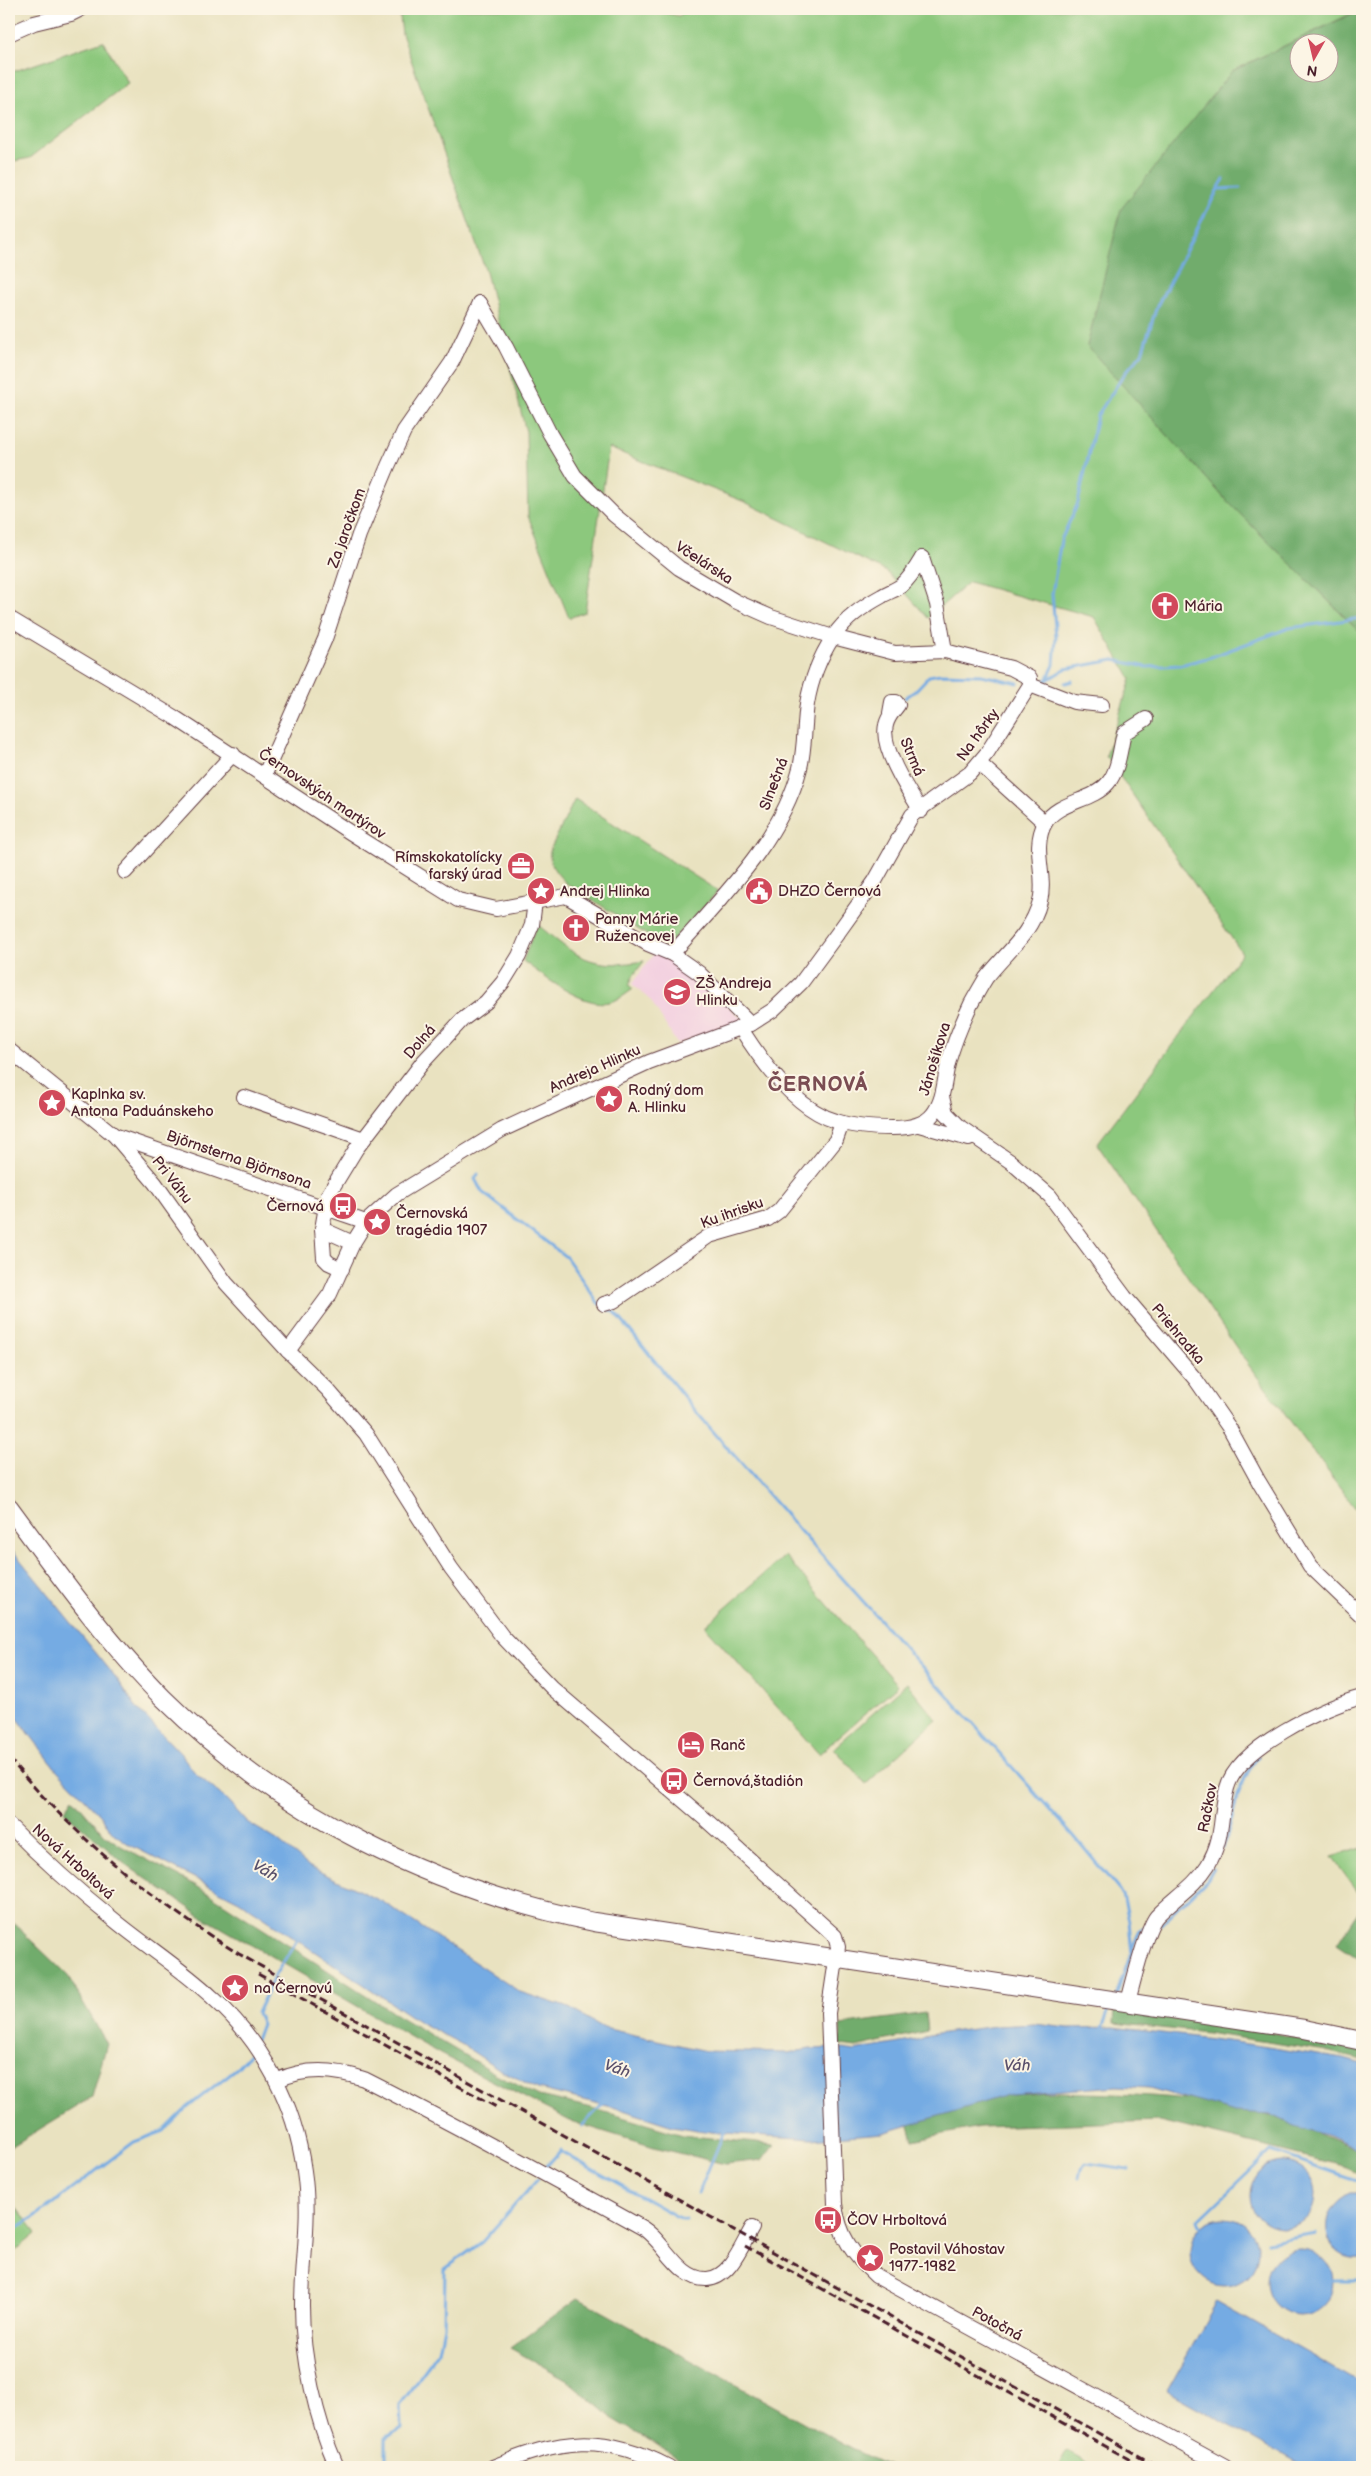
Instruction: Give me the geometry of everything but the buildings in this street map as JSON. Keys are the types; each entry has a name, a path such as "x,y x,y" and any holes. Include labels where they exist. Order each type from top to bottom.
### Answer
{"main road":[{"path":"9,1507 117,1646 163,1698 252,1775 293,1804 345,1834 423,1871 522,1906 634,1929 1304,2029 1362,2041"}],"street":[{"path":"9,34 34,23 71,14 81,9"},
{"name":"Včelárska","path":"480,303 506,347 550,434 575,476 614,515 679,568 735,601 771,617 833,637 895,653 945,651 1011,668 1030,682 1074,702 1102,705"},
{"name":"Za jaročkom","path":"265,774 325,639 360,534 400,440 418,409 452,362 480,303"},
{"name":"Slnečná","path":"672,954 748,865 773,828 789,798 800,767 807,703 814,673 833,637 849,617 864,606 900,587 912,575 922,558 937,604 945,651"},
{"name":"Černovských martýrov","path":"9,618 265,774 318,812 458,900 496,909 566,896 648,944 672,954 699,973 746,1025"},
{"name":"Na hôrky","path":"916,813 970,773 979,763 1030,682"},
{"name":"Strmá","path":"890,713 885,726 886,740 916,813"},
{"path":"979,763 1045,823 1057,812 1091,796 1108,783 1112,776 1124,733 1146,719"},
{"path":"125,872 232,754"},
{"name":"Andreja Hlinku","path":"288,1351 330,1294 353,1243 366,1222 403,1189 502,1130 649,1062 746,1025 773,1010 801,983 875,881 916,813"},
{"name":"Jánošíkova","path":"919,1125 933,1115 942,1097 948,1062 971,1004 986,979 1019,942 1041,900 1038,848 1045,823"},
{"name":"Dolná","path":"324,1207 328,1195 364,1139 423,1062 462,1020 486,1002 503,982 519,956 532,925 535,901"},
{"path":"746,1025 756,1053 786,1088 811,1108 834,1121 864,1128 919,1125 955,1134 984,1145"},
{"name":"Pri Váhu","path":"9,1050 114,1135 155,1183 226,1282 288,1351 327,1389 366,1434 451,1568 502,1636 552,1688 830,1930 838,1947 836,1959"},
{"path":"244,1097 364,1139"},
{"name":"Priehradka","path":"942,1097 946,1113 960,1128 1011,1162 1050,1196 1125,1297 1196,1380 1230,1429 1259,1482 1310,1566 1362,1616"},
{"name":"Ku ihrisku","path":"604,1304 614,1301 631,1290 709,1236 768,1219 779,1211 836,1140 842,1123"},
{"name":"Björnsterna Björnsona","path":"114,1135 366,1222"},
{"path":"324,1207 322,1229 324,1258 329,1263 342,1269"},
{"path":"322,1229 353,1243"},
{"name":"Račkov","path":"1118,2001 1135,1974 1155,1917 1193,1884 1215,1852 1222,1828 1227,1788 1234,1773 1266,1743 1291,1726 1322,1711 1362,1697"},
{"name":"Nová Hrboltová","path":"9,1825 42,1860 211,1996 254,2045 278,2080 296,2127 305,2172 308,2230 302,2304 305,2350 318,2412 337,2467"},
{"name":"Potočná","path":"836,1959 828,2013 835,2204 840,2230 857,2258 876,2276 1225,2467"},
{"path":"278,2080 290,2075 320,2070 349,2074 364,2079 646,2230 681,2268 698,2278 708,2279 719,2276 728,2268 752,2228"},
{"path":"493,2467 548,2446 583,2443 621,2448 669,2467"}],"shaded area":[{"name":"ZŠ Andreja Hlinku","path":"655,952 698,978 743,1020 677,1044 651,1001 632,984"}],"green space":[{"path":"399,9 649,9 679,16 688,9 1361,9 1313,32 1288,32 1288,44 1232,71 1087,345 1227,501 1362,634 1362,1517 1247,1363 1097,1144 1242,953 1106,756 1131,679 1094,617 969,582 928,618 887,572 745,502 609,448 585,612 569,618 528,516 526,432 486,272 402,34"},
{"path":"1362,9 1362,634 1227,501 1087,346 1121,209 1232,71 1288,44 1288,82 1338,82 1338,32 1314,32"},
{"path":"103,41 128,83 30,158 9,162 9,73"},
{"path":"575,799 718,891 666,947 566,883 554,868 550,860 550,850"},
{"path":"537,924 574,953 585,958 610,964 644,961 629,985 633,989 616,1000 599,1003 576,996 552,982 523,961"},
{"path":"785,1556 898,1685 819,1754 705,1626"},
{"path":"907,1683 937,1720 866,1784 834,1748"},
{"path":"73,1798 105,1835 121,1846 195,1885 397,2015 496,2074 539,2096 588,2107 683,2135 774,2145 763,2160 725,2164 654,2147 570,2121 440,2054 201,1916 126,1865 64,1812"},
{"path":"1362,1848 1362,1898 1332,1857"},
{"path":"1362,1905 1362,1961 1337,1944"},
{"path":"9,1919 68,1976 107,2044 92,2097 9,2148"},
{"path":"1115,2010 1247,2028 1362,2050 1362,2060 1327,2051 1207,2033 1114,2023"},
{"path":"925,2013 927,2031 856,2047 841,2045 840,2025"},
{"path":"1053,2092 1124,2094 1194,2100 1256,2111 1302,2127 1362,2153 1362,2174 1344,2166 1160,2121 980,2127 913,2140 908,2123 988,2095"},
{"path":"9,2199 37,2233 9,2256"},
{"path":"578,2298 852,2449 890,2467 693,2467 615,2420 566,2379 510,2348"},
{"path":"1067,2451 1095,2467 1058,2467"}],"water":[{"name":"Váh","path":"9,1546 118,1680 137,1708 182,1755 195,1773 227,1800 247,1822 277,1840 310,1867 383,1902 520,1992 569,2008 604,2028 706,2051 787,2053 810,2049 838,2048 854,2051 917,2040 929,2035 996,2026 1034,2024 1069,2028 1113,2027 1235,2042 1344,2059 1362,2064 1362,2149 1355,2149 1326,2135 1295,2126 1270,2114 1235,2112 1149,2088 1118,2086 1011,2094 883,2133 811,2139 711,2132 673,2126 620,2109 538,2089 499,2069 461,2044 421,2023 239,1901 130,1845 113,1833 101,1816 56,1769 9,1707"},
{"path":"1283,2162 1295,2165 1306,2172 1313,2183 1316,2195 1313,2207 1306,2218 1295,2225 1283,2228 1271,2225 1260,2218 1253,2207 1250,2195 1253,2183 1260,2172 1271,2165"},
{"path":"1351,2193 1362,2193 1362,2258 1349,2257 1339,2252 1331,2244 1327,2234 1327,2222 1330,2211 1338,2201"},
{"path":"1224,2218 1237,2221 1248,2228 1255,2239 1258,2252 1255,2265 1248,2276 1237,2283 1224,2286 1211,2283 1200,2276 1193,2265 1190,2252 1193,2239 1200,2228 1211,2221"},
{"path":"1300,2249 1313,2252 1323,2259 1330,2269 1333,2282 1330,2295 1323,2305 1313,2312 1300,2315 1287,2312 1277,2305 1270,2295 1267,2282 1270,2269 1277,2259 1287,2252"},
{"path":"1217,2302 1362,2384 1362,2467 1305,2467 1167,2391"}],"waterway":[{"path":"1218,189 1224,179"},
{"path":"1040,682 1047,680 1054,665 1056,637 1052,594 1061,540 1078,503 1097,416 1125,373 1142,353 1157,306 1218,189 1240,188"},
{"path":"1047,680 1065,669 1114,660 1147,667 1180,665 1211,657 1289,628 1362,618"},
{"path":"905,698 915,691 929,676 940,674 981,675 1018,683"},
{"path":"1065,683 1072,681"},
{"path":"478,1174 475,1179 482,1192 566,1257 599,1304"},
{"path":"606,1309 614,1311 698,1414 799,1530 1073,1835 1123,1895 1129,1921 1132,1955"},
{"path":"1223,1848 1240,1790 1250,1768 1258,1757"},
{"path":"1161,1924 1207,1880 1213,1869"},
{"path":"1116,1996 1137,1937 1141,1929 1145,1927"},
{"path":"256,2040 262,2024 257,2013 275,1975 299,1937"},
{"path":"1101,2030 1111,2006"},
{"path":"9,2233 36,2216 134,2142 164,2131 187,2108 237,2068 254,2049"},
{"path":"582,2126 604,2103"},
{"path":"698,2194 725,2130"},
{"path":"545,2168 561,2150"},
{"path":"560,2151 681,2219 685,2219"},
{"path":"1201,2227 1198,2221 1271,2151 1362,2182"},
{"path":"1079,2178 1081,2169 1086,2163 1129,2169"},
{"path":"386,2467 386,2438 401,2428 400,2404 439,2351 444,2326 445,2269 482,2242 538,2179"},
{"path":"1267,2242 1315,2233"},
{"path":"1333,2281 1362,2281"}],"railway":[{"path":"9,1758 60,1814 116,1865 175,1912 239,1954 1159,2467"},
{"path":"258,1974 498,2108"},
{"path":"745,2246 1143,2467"}],"place":[{"name":"Mária","path":"1165,606"},
{"name":"Rímskokatolícky farský úrad","path":"521,866"},
{"name":"Andrej Hlinka","path":"541,891"},
{"name":"DHZO Černová","path":"759,891"},
{"name":"Panny Márie Ružencovej","path":"576,928"},
{"name":"ZŠ Andreja Hlinku","path":"677,992"},
{"name":"Rodný dom A. Hlinku","path":"609,1099"},
{"name":"Kaplnka sv. Antona Paduánskeho","path":"52,1103"},
{"name":"Černová","path":"343,1206"},
{"name":"Černovská tragédia 1907","path":"377,1222"},
{"name":"Ranč","path":"691,1745"},
{"name":"Černová,štadión","path":"674,1781"},
{"name":"na Černovú","path":"235,1988"},
{"name":"ČOV Hrboltová","path":"828,2220"},
{"name":"Postavil Váhostav 1977-1982","path":"870,2258"}],"district":[{"name":"ČERNOVÁ","path":"818,1085"}]}
